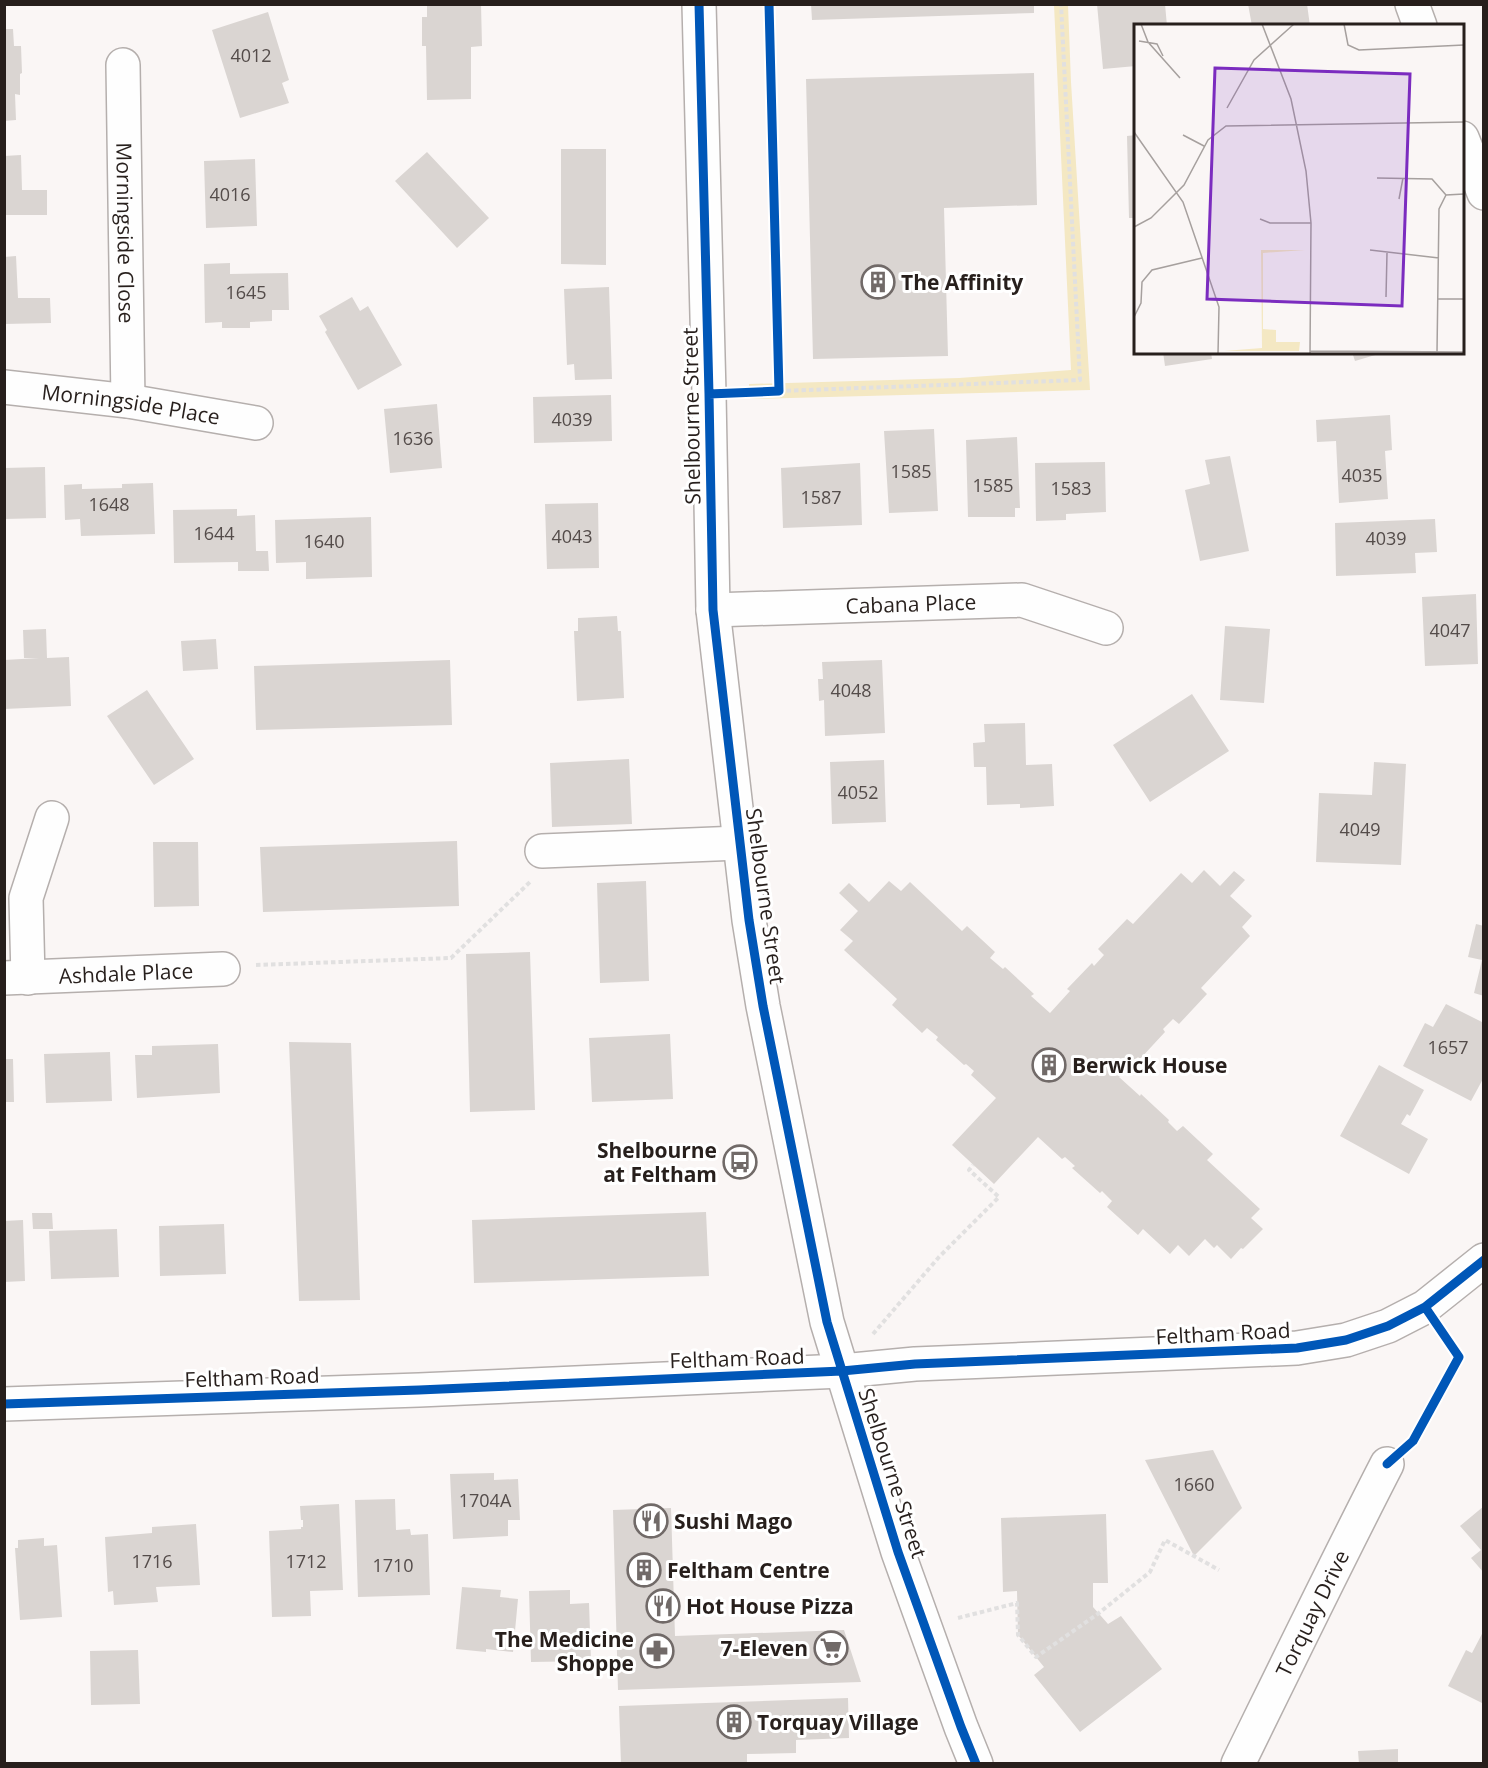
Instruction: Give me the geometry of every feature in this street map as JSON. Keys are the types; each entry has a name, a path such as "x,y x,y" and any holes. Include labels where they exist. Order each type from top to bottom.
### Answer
{"street":[{"name":"Shelbourne Street","path":"699,4 713,610 739,843 763,1006 827,1322 897,1547 976,1764"},
{"path":"1412,4 1419,24"},
{"name":"Morningside Close","path":"123,65 128,401"},
{"path":"1464,143 1484,193"},
{"name":"Morningside Place","path":"4,387 128,401 256,423"},
{"name":"Cabana Place","path":"713,610 1022,600 1106,628"},
{"name":"Ashdale Place","path":"52,818 26,898 16,978 223,969"},
{"path":"539,864 739,843"},
{"name":"Feltham Road","path":"4,1404 842,1371 915,1364 1296,1348 1346,1340 1388,1326 1425,1307 1484,1260"},
{"name":"Torquay Drive","path":"1238,1764 1309,1622 1329,1576 1387,1464"}],"path":[{"path":"779,378 774,391 1080,380 1061,4"},
{"path":"223,969 235,966 452,958 539,864"},
{"path":"842,1371 939,1257 999,1197 969,1170 973,1165"},
{"path":"925,1626 1017,1603 1018,1635 1036,1657 1099,1613 1150,1572 1165,1540 1219,1570"}],"shaded area":[{"path":"1054,5 1068,5 1090,390 750,399 749,384 959,378 1071,370"}],"building":[{"path":"427,4 481,4 482,46 471,47 471,99 427,100 426,46 422,46 422,17 427,17"},
{"path":"811,4 1034,4 1034,13 812,20"},
{"path":"1097,4 1165,4 1167,24 1134,24 1134,66 1103,69"},
{"path":"1248,4 1307,4 1310,24 1252,24"},
{"path":"268,12 289,80 282,83 289,103 240,118 212,30"},
{"path":"4,29 13,29 14,46 21,46 22,73 20,74 20,95 15,94 16,120 4,121"},
{"name":"The Affinity","path":"1034,73 1037,205 944,208 948,356 813,359 806,79"},
{"path":"1134,135 1134,218 1129,218 1127,136"},
{"path":"561,149 606,149 606,265 561,264"},
{"path":"427,152 489,218 457,248 395,181"},
{"path":"21,155 22,190 47,190 47,215 4,215 4,156"},
{"path":"255,159 257,226 206,228 204,161"},
{"path":"16,256 18,298 50,298 51,323 4,324 4,257"},
{"path":"230,263 230,274 288,273 289,310 272,310 272,321 250,322 250,328 222,328 222,322 205,323 204,264"},
{"path":"609,287 612,379 575,380 574,364 567,365 564,289"},
{"path":"352,297 360,311 368,306 402,365 358,390 325,332 327,330 319,316"},
{"path":"1163,354 1211,354 1212,359 1165,366"},
{"path":"1353,354 1379,354 1355,361"},
{"path":"611,395 612,441 534,443 533,397"},
{"path":"437,404 442,468 390,473 384,409"},
{"path":"1390,415 1392,450 1385,451 1388,499 1339,503 1336,441 1317,442 1316,420"},
{"path":"934,429 938,511 889,513 884,431"},
{"path":"1017,437 1020,508 1015,508 1015,517 968,517 966,440"},
{"path":"1230,456 1249,551 1200,561 1185,490 1210,484 1205,460"},
{"path":"1105,462 1106,512 1066,514 1066,520 1036,521 1035,463"},
{"path":"860,463 862,525 783,528 781,468"},
{"path":"45,467 46,518 4,519 4,468"},
{"path":"153,483 155,534 81,536 80,519 65,520 64,485 82,484 82,489 122,488 122,484"},
{"path":"598,503 599,568 547,569 545,504"},
{"path":"237,509 237,516 255,515 256,551 268,551 269,571 238,571 238,562 174,563 173,510"},
{"path":"371,517 372,577 306,579 306,562 276,563 275,520"},
{"path":"1435,519 1437,552 1415,553 1416,573 1336,576 1335,523"},
{"path":"1476,594 1478,664 1425,666 1422,597"},
{"path":"617,616 618,631 621,631 624,698 577,701 574,631 578,631 578,618"},
{"path":"1225,626 1270,629 1264,703 1220,700"},
{"path":"46,629 47,658 69,657 71,706 4,709 4,660 39,658 24,658 23,630"},
{"path":"216,639 218,669 183,671 181,641"},
{"path":"450,660 452,725 256,730 254,666"},
{"path":"882,660 885,733 825,736 824,700 819,701 818,679 823,679 822,662"},
{"path":"147,690 194,759 154,785 107,716"},
{"path":"1192,694 1229,751 1150,802 1113,745"},
{"path":"1025,723 1026,765 1052,764 1054,806 1020,808 1020,804 987,805 986,767 974,767 973,743 985,742 984,724"},
{"path":"629,759 632,824 552,827 550,763"},
{"path":"884,760 886,822 832,824 830,762"},
{"path":"1374,762 1406,764 1401,865 1316,862 1319,793 1372,795"},
{"path":"457,841 459,906 263,912 260,847"},
{"path":"153,842 198,842 199,906 154,907"},
{"name":"Berwick House","path":"1204,870 1220,886 1234,871 1245,880 1230,896 1252,916 1242,927 1250,936 1201,988 1207,994 1179,1024 1173,1019 1163,1029 1165,1032 1140,1059 1138,1057 1119,1077 1169,1120 1168,1122 1177,1131 1183,1126 1213,1154 1207,1160 1260,1209 1251,1218 1263,1229 1231,1259 1217,1245 1214,1248 1205,1239 1189,1256 1178,1245 1170,1254 1143,1229 1138,1235 1107,1207 1112,1201 1102,1191 1100,1193 1072,1168 1075,1166 1065,1157 1062,1159 1038,1137 994,1184 952,1145 996,1098 971,1075 974,1071 936,1040 938,1037 927,1028 922,1033 892,1005 897,999 844,950 853,941 840,930 858,911 839,893 849,883 869,902 889,881 901,891 910,882 962,931 967,926 995,952 990,958 1003,969 1005,967 1034,994 1031,996 1050,1013 1070,991 1067,989 1092,963 1094,966 1104,955 1098,949 1127,919 1133,924 1181,873 1192,883"},
{"path":"646,881 649,981 600,983 597,883"},
{"path":"1476,924 1484,926 1484,996 1474,993 1482,960 1468,957"},
{"path":"530,952 535,1110 470,1112 466,954"},
{"path":"1446,1004 1484,1023 1484,1077 1471,1101 1403,1066 1425,1023 1433,1027"},
{"path":"670,1034 673,1099 592,1102 589,1038"},
{"path":"289,1042 351,1043 360,1300 299,1301"},
{"path":"218,1044 220,1093 137,1098 135,1055 152,1055 152,1046"},
{"path":"110,1052 112,1101 46,1103 44,1054"},
{"path":"4,1059 13,1059 14,1102 4,1102"},
{"path":"1379,1065 1424,1090 1410,1116 1407,1114 1401,1124 1428,1139 1409,1174 1340,1136"},
{"path":"706,1212 709,1276 474,1283 472,1220"},
{"path":"32,1213 52,1213 53,1229 33,1229"},
{"path":"23,1220 25,1281 4,1282 4,1221"},
{"path":"224,1224 226,1274 160,1276 159,1226"},
{"path":"117,1229 119,1277 51,1279 49,1231"},
{"path":"1213,1450 1242,1508 1194,1556 1145,1460"},
{"path":"494,1473 494,1480 518,1479 520,1520 508,1520 508,1536 453,1539 450,1474"},
{"path":"395,1499 396,1530 410,1529 411,1535 428,1534 430,1595 358,1597 355,1500"},
{"path":"339,1504 343,1590 310,1591 311,1616 272,1617 269,1531 301,1529 303,1520 301,1520 300,1506"},
{"path":"1484,1506 1484,1573 1471,1558 1481,1550 1460,1526"},
{"name":"Feltham Centre","path":"671,1508 675,1636 844,1630 861,1682 618,1690 613,1510"},
{"path":"1106,1514 1108,1583 1093,1583 1093,1607 1108,1624 1121,1616 1162,1669 1080,1732 1034,1675 1044,1667 1018,1635 1017,1591 1003,1592 1001,1518"},
{"path":"196,1524 200,1585 156,1587 158,1602 114,1605 113,1591 108,1592 105,1537 152,1533 152,1527"},
{"path":"44,1538 44,1546 57,1545 62,1617 20,1620 15,1548 18,1548 18,1540"},
{"path":"462,1587 501,1590 500,1597 518,1599 513,1652 456,1649"},
{"path":"570,1590 570,1604 589,1603 591,1661 531,1662 529,1591"},
{"path":"1484,1630 1484,1704 1448,1686 1466,1650 1472,1653"},
{"path":"138,1650 140,1704 91,1705 90,1651"},
{"name":"Torquay Village","path":"848,1698 849,1738 796,1740 796,1753 747,1754 747,1764 621,1764 619,1706"},
{"path":"1398,1749 1398,1764 1359,1764 1358,1751"}],"cycle path":[{"path":"699,4 713,610 749,920 763,1006 827,1322 898,1552 976,1764"},
{"path":"709,394 779,391 769,4"},
{"path":"4,1404 419,1390 842,1371 915,1364 1297,1348 1346,1340 1388,1326 1425,1307 1484,1260"},
{"path":"1387,1464 1413,1441 1459,1357 1425,1307"}],"place":[{"name":"The Affinity","path":"878,282"},
{"name":"Berwick House","path":"1049,1065"},
{"name":"Shelbourne at Feltham","path":"740,1162"},
{"name":"Sushi Mago","path":"651,1521"},
{"name":"Feltham Centre","path":"644,1570"},
{"name":"Hot House Pizza","path":"663,1606"},
{"name":"7-Eleven","path":"831,1648"},
{"name":"The Medicine Shoppe","path":"657,1651"},
{"name":"Torquay Village","path":"734,1722"}]}
